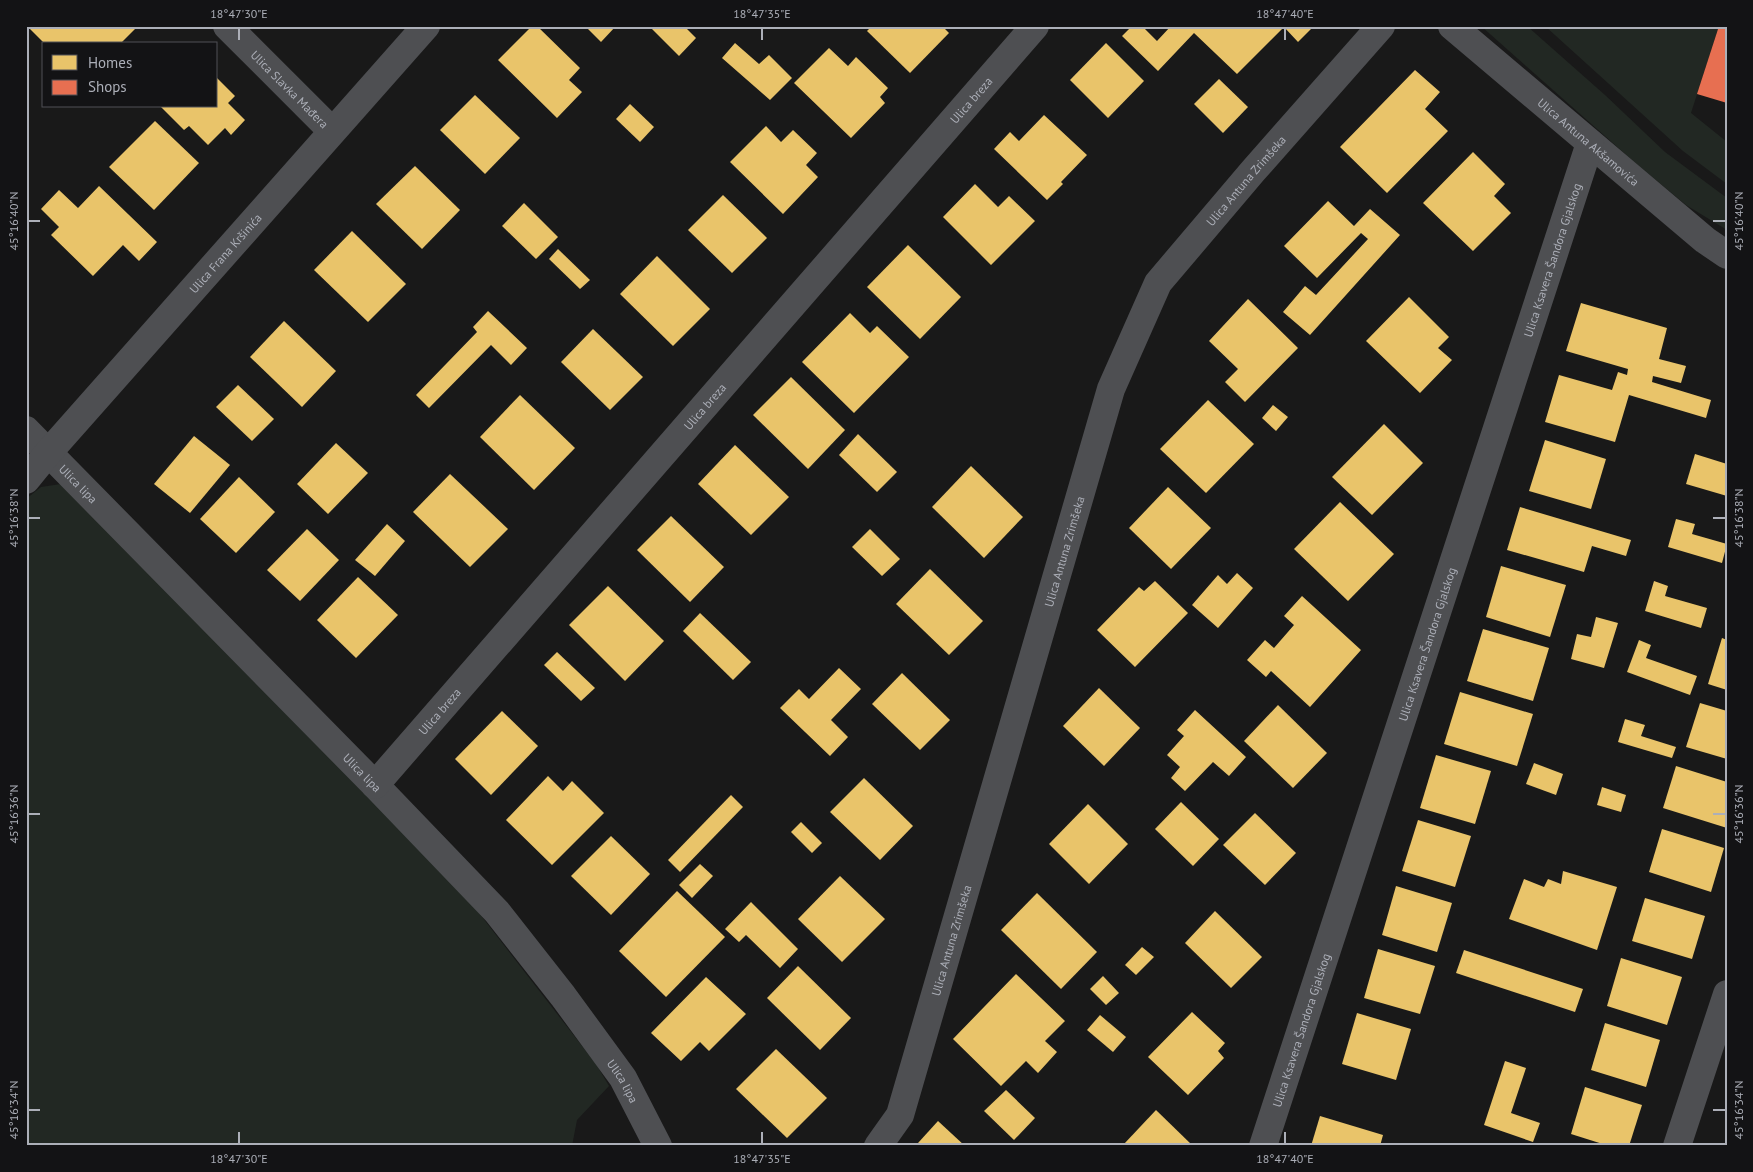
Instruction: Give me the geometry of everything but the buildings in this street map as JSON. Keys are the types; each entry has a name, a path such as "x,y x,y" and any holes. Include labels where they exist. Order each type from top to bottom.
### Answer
{"street":[{"name":"Ulica Slavka Mađera","path":"227,26 332,131"},
{"name":"Ulica Frana Kršinića","path":"26,480 426,26"},
{"name":"Ulica breza","path":"375,785 1036,26"},
{"name":"Ulica Antuna Zrimšeka","path":"878,1146 900,1115 1111,389 1158,283 1381,26"},
{"name":"Ulica Antuna Akšamovića","path":"1452,26 1705,240 1727,255"},
{"name":"Ulica Ksavera Šandora Gjalskog","path":"1263,1146 1590,143"},
{"name":"Ulica lipa","path":"26,430 375,785 497,912 623,1078 658,1146"},
{"path":"1677,1146 1727,994"}],"shaded area":[{"path":"1481,26 1527,26 1605,95 1665,152 1727,198 1727,230 1686,205 1632,160"},
{"path":"1545,26 1719,26 1691,113 1727,142 1727,184 1683,151"},
{"path":"61,484 465,895 596,1064 609,1086 577,1120 572,1146 26,1146 26,499 41,487"}]}
